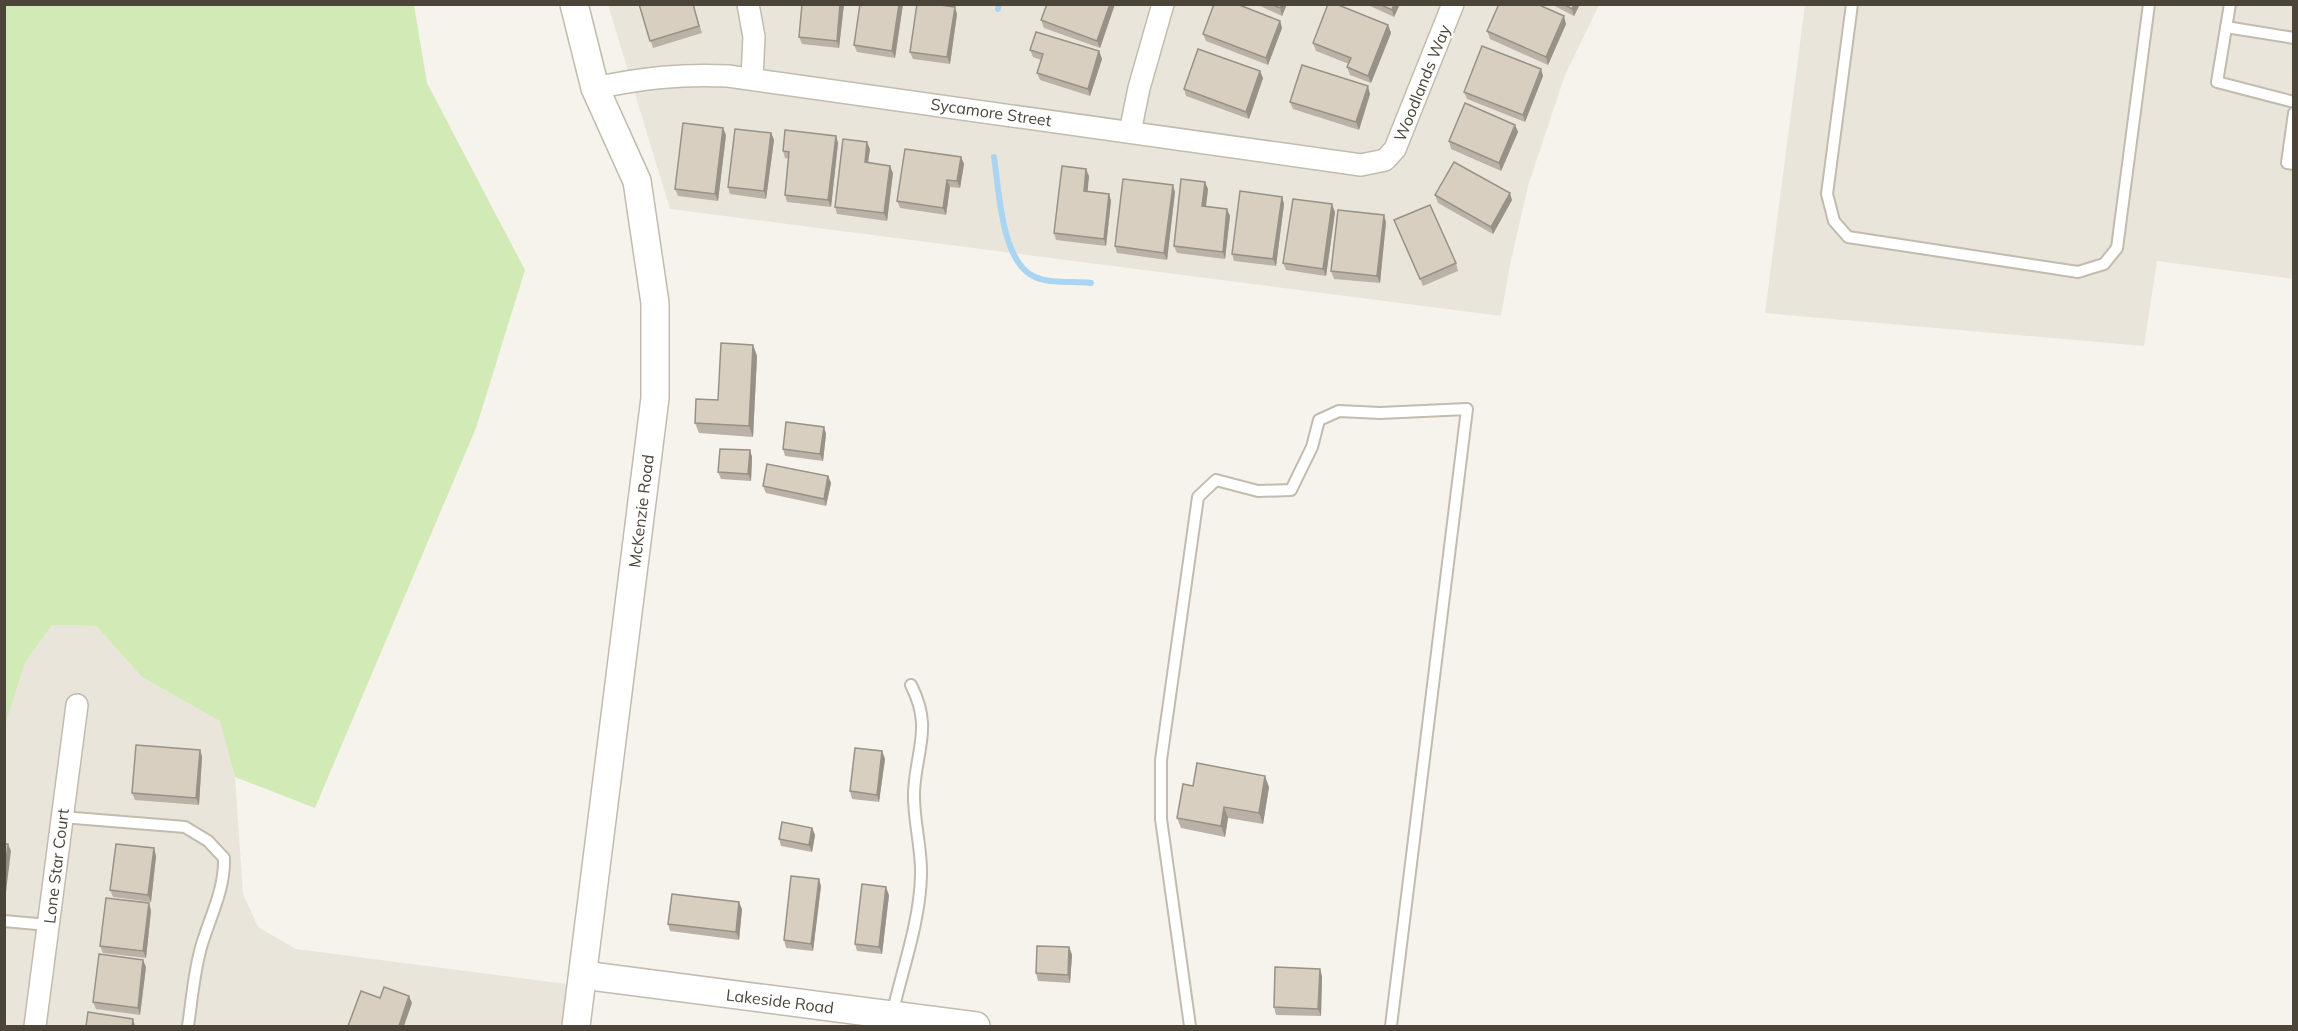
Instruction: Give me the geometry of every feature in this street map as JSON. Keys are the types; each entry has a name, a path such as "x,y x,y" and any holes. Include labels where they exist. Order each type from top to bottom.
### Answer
{"street":[{"name":"McKenzie Road","path":"574,4 595,88 637,181 655,303 655,398 576,1026"},
{"path":"748,4 754,37 752,78"},
{"path":"1130,132 1139,88 1162,4"},
{"name":"Woodlands Way","path":"1386,160 1395,149 1407,124 1453,4"},
{"name":"Sycamore Street","path":"595,88 652,76 686,74 752,78 1341,164 1361,165 1386,160"},
{"name":"Lone Star Court","path":"35,1026 77,705"},
{"name":"Lakeside Road","path":"583,975 976,1026"}],"lane":[{"path":"1852,4 1827,194 1834,221 1848,237 2078,272 2104,264 2117,248 2149,4"},
{"path":"2230,4 2217,82 2294,102"},
{"path":"2226,27 2294,38"},
{"path":"2294,113 2286,163 2294,164"},
{"path":"1190,1026 1161,819 1161,760 1197,497 1215,480 1258,491 1291,490 1312,447 1319,420 1339,411 1380,413 1467,409 1392,1026"},
{"path":"892,1016 919,901 921,874 914,793 924,724 921,704 911,685"},
{"path":"63,817 185,827 208,841 224,858 224,871 216,903 202,945 188,1026"},
{"path":"4,921 48,925"}],"shaded area":[{"path":"608,5 1599,5 1565,75 1528,186 1501,316 670,209"},
{"path":"1805,5 2293,5 2293,279 2157,261 2144,346 1765,313"},
{"path":"52,625 96,626 142,677 221,721 235,777 243,894 258,927 296,949 567,984 562,1026 5,1026 5,726 25,663"}],"green space":[{"path":"5,4 414,5 427,83 525,270 476,428 315,808 235,777 220,721 142,677 96,626 52,625 25,663 5,726"}],"building":[{"path":"639,4 693,4 699,26 650,41"},
{"path":"802,4 840,4 837,41 799,37"},
{"path":"860,4 899,4 892,51 854,45"},
{"path":"917,4 941,4 955,7 947,57 910,52"},
{"path":"1047,4 1110,4 1097,41 1041,20"},
{"path":"1214,4 1237,4 1280,21 1266,58 1203,34"},
{"path":"1328,4 1336,4 1388,25 1368,76 1347,67 1351,58 1313,43"},
{"path":"1379,4 1394,4 1392,10"},
{"path":"1499,4 1537,4 1564,16 1546,57 1487,31"},
{"path":"1563,4 1574,4 1572,9"},
{"path":"1036,32 1099,51 1088,89 1037,73 1043,54 1030,50"},
{"path":"1482,46 1541,69 1523,115 1464,92"},
{"path":"1198,49 1260,71 1246,112 1184,89"},
{"path":"1302,65 1368,86 1356,122 1290,102"},
{"path":"1465,103 1515,125 1499,163 1449,141"},
{"path":"683,123 723,128 715,194 675,189"},
{"path":"735,129 771,133 764,191 728,187"},
{"path":"785,130 836,136 828,200 785,195 789,152 783,151"},
{"path":"843,139 867,142 865,162 890,166 884,213 835,207"},
{"path":"905,149 961,157 957,181 947,180 943,208 897,201"},
{"path":"1454,162 1510,193 1491,227 1435,195"},
{"path":"1062,166 1086,169 1084,191 1109,194 1104,239 1054,233"},
{"path":"1123,179 1173,185 1164,253 1115,246"},
{"path":"1181,179 1205,182 1202,206 1227,209 1223,252 1174,246"},
{"path":"1240,191 1282,197 1273,259 1232,254"},
{"path":"1293,199 1332,204 1323,269 1283,263"},
{"path":"1430,205 1456,263 1420,279 1394,220"},
{"path":"1338,210 1384,215 1377,276 1331,271"},
{"path":"721,343 753,345 749,426 695,423 696,399 718,400"},
{"path":"786,422 824,427 820,454 783,449"},
{"path":"720,449 750,450 748,474 718,472"},
{"path":"767,464 828,476 824,499 763,486"},
{"path":"136,745 200,750 196,798 132,793"},
{"path":"855,748 882,751 877,795 850,791"},
{"path":"1197,763 1265,776 1259,813 1224,807 1221,826 1177,818 1183,784 1193,786"},
{"path":"782,822 812,828 809,845 779,839"},
{"path":"4,844 8,844 4,878"},
{"path":"116,844 154,848 148,895 110,890"},
{"path":"791,876 819,879 811,944 784,940"},
{"path":"862,884 886,887 879,947 855,944"},
{"path":"672,894 739,902 736,932 668,924"},
{"path":"106,898 149,903 143,951 100,946"},
{"path":"1037,946 1069,947 1068,975 1036,973"},
{"path":"99,954 143,960 138,1008 93,1002"},
{"path":"1275,967 1320,969 1318,1009 1274,1007"},
{"path":"384,987 409,996 399,1026 348,1026 361,991 380,998"},
{"path":"88,1012 133,1019 132,1026 86,1026"}],"waterway":[{"path":"998,9 999,4"},
{"path":"994,157 1000,205 1008,241 1015,257 1024,269 1035,277 1048,281 1091,283"}]}
